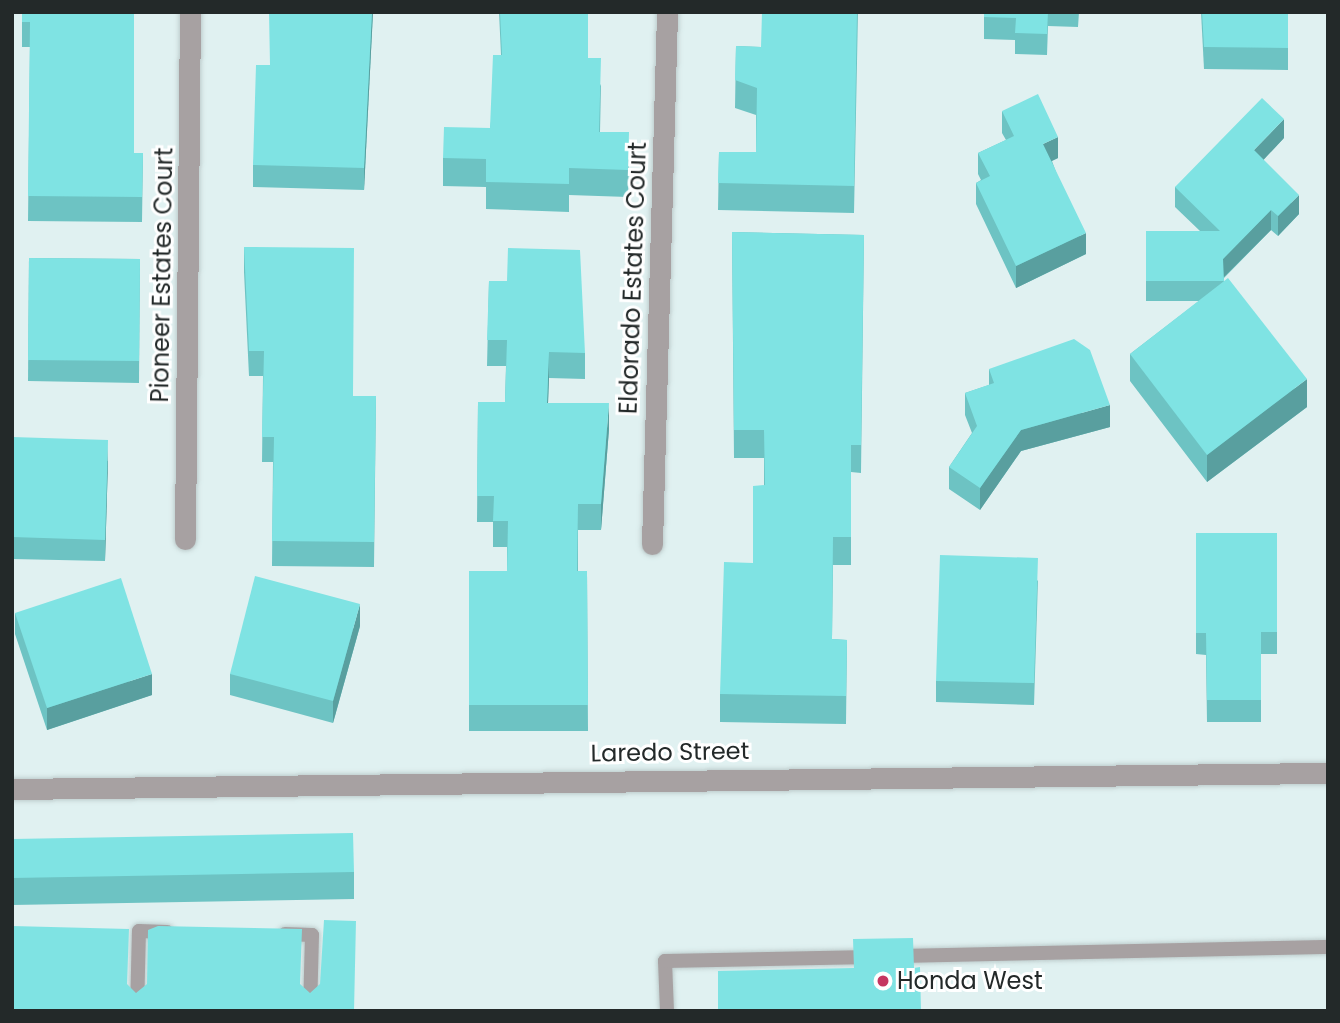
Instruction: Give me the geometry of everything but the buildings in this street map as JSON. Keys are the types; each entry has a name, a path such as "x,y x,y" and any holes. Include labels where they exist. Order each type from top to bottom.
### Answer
{"street":[{"name":"Pioneer Estates Court","path":"186,539 190,12"},
{"name":"Eldorado Estates Court","path":"652,544 667,12"},
{"name":"Laredo Street","path":"12,789 1328,773"}],"lane":[{"path":"137,1011 133,931 179,932"},
{"path":"272,934 312,935 310,1011"},
{"path":"667,1011 665,961 1328,947"}],"place":[{"name":"Honda West","path":"883,981"}]}
